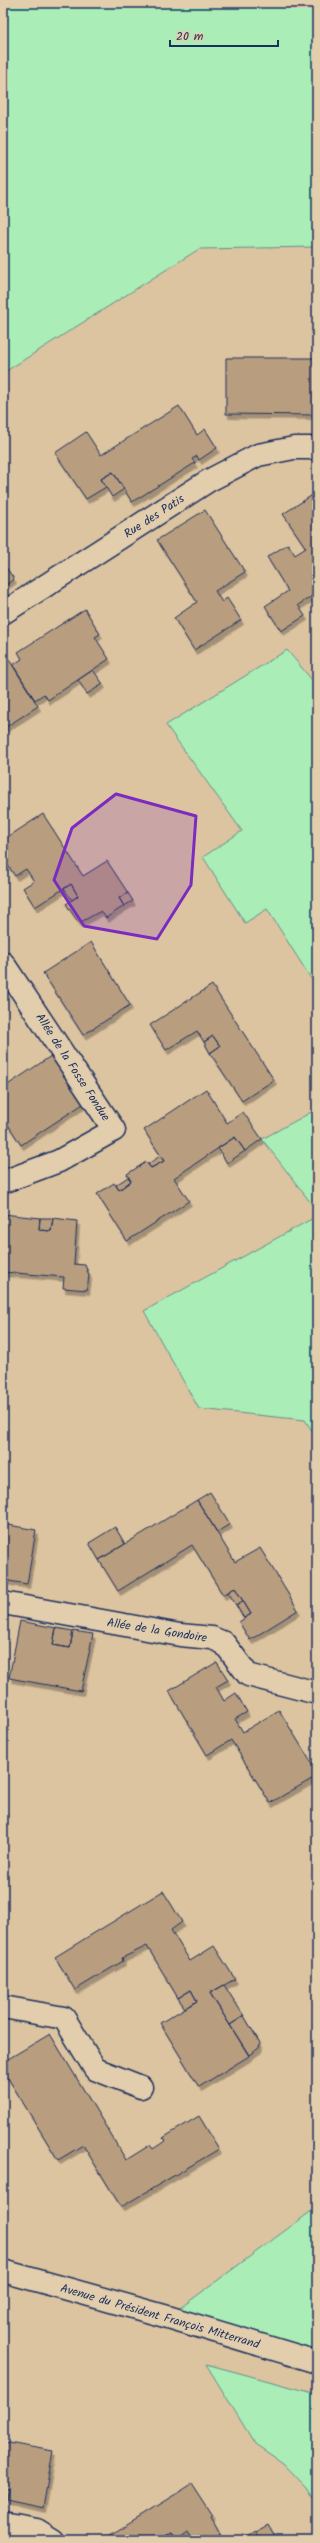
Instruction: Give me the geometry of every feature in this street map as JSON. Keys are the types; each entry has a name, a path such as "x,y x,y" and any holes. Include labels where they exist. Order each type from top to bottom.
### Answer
{"street":[{"name":"Rue des Patis","path":"3,613 208,481 258,455 294,448 317,448"},
{"name":"Allée de la Fosse Fondue","path":"3,963 114,1130 59,1161 3,1182"},
{"name":"Allée de la Gondoire","path":"3,1603 180,1635 212,1638 224,1643 248,1675 317,1693"},
{"path":"3,2007 64,2018 95,2069 141,2087"},
{"name":"Avenue du Président François Mitterrand","path":"3,2271 153,2313 317,2362"},
{"path":"3,2524 37,2530 54,2540"}],"highlighted area":[{"path":"116,794 196,816 191,885 157,939 84,926 54,880 72,828"}],"green space":[{"path":"3,3 317,3 317,247 199,249 3,373"},
{"path":"287,650 317,686 317,988 267,909 245,923 203,857 242,831 166,725"},
{"path":"317,1109 317,1211 262,1139"},
{"path":"317,1216 317,1438 305,1420 199,1409 144,1311"},
{"path":"317,2207 317,2362 168,2317"},
{"path":"206,2364 317,2394 317,2505 306,2487 283,2463 255,2444"}],"building":[{"path":"226,358 317,358 317,415 226,414"},
{"path":"179,406 197,435 205,429 217,448 199,460 197,456 192,459 195,463 132,502 113,472 101,479 106,487 86,499 55,453 86,432 101,455"},
{"path":"113,472 124,489 112,497 101,479"},
{"path":"317,492 317,560 314,561 317,566 317,593 298,605 305,616 281,631 265,606 288,591 267,557 288,544 295,555 306,548 283,514"},
{"path":"205,510 245,572 215,591 222,602 227,598 241,620 194,650 174,618 197,602 157,540"},
{"path":"3,563 14,579 3,587"},
{"path":"85,609 100,634 95,637 109,659 48,700 44,694 35,700 13,665 22,659 18,652"},
{"path":"8,658 38,706 3,729 3,661"},
{"path":"93,670 103,684 87,694 78,680"},
{"path":"43,814 83,876 107,861 128,893 119,898 124,906 106,918 101,911 79,923 66,904 78,896 71,884 35,907 23,888 34,881 26,869 15,876 3,858 3,840"},
{"path":"71,884 78,896 72,900 64,889"},
{"path":"128,893 133,901 124,906 119,898"},
{"path":"91,942 130,1005 83,1035 43,973"},
{"path":"212,985 274,1080 242,1101 210,1053 220,1046 213,1036 204,1042 197,1031 166,1050 150,1025"},
{"path":"213,1036 220,1046 210,1053 204,1042"},
{"path":"51,1056 83,1104 21,1145 3,1117 3,1088"},
{"path":"206,1089 227,1123 243,1112 262,1139 245,1151 235,1137 174,1178 189,1201 127,1241 97,1194 114,1183 119,1190 131,1181 127,1174 146,1162 151,1168 164,1161 144,1130"},
{"path":"235,1137 245,1151 227,1163 218,1148"},
{"path":"160,1156 164,1161 151,1168 148,1164"},
{"path":"128,1177 131,1181 119,1190 116,1185"},
{"path":"3,1214 40,1218 39,1230 51,1231 53,1218 77,1221 74,1264 85,1265 89,1275 87,1290 63,1288 64,1277 3,1272"},
{"path":"40,1218 53,1218 51,1231 39,1230"},
{"path":"210,1492 230,1524 217,1532 197,1500"},
{"path":"197,1500 235,1562 260,1548 298,1610 250,1640 239,1622 251,1614 235,1588 223,1595 192,1545 118,1591 99,1560"},
{"path":"3,1524 36,1530 27,1584 3,1580"},
{"path":"115,1527 125,1544 99,1560 89,1543"},
{"path":"235,1588 243,1601 236,1605 228,1592"},
{"path":"243,1601 251,1614 244,1618 236,1605"},
{"path":"20,1621 56,1628 53,1645 70,1648 73,1631 93,1634 81,1691 9,1678"},
{"path":"56,1628 73,1631 70,1648 53,1645"},
{"path":"217,1662 228,1680 216,1687 224,1701 236,1693 247,1712 235,1719 243,1732 279,1710 317,1772 317,1776 270,1803 231,1740 207,1755 169,1691"},
{"path":"163,1891 182,1922 171,1930 190,1961 214,1946 235,1979 210,1993 249,2056 199,2087 160,2023 197,2001 191,1990 178,1998 147,1946 122,1958 123,1961 75,1990 55,1957"},
{"path":"224,1985 244,2016 230,2025 210,1993"},
{"path":"191,1990 197,2001 185,2008 178,1998"},
{"path":"244,2016 260,2043 259,2048 249,2055 230,2025"},
{"path":"50,2034 126,2160 150,2145 153,2149 165,2141 163,2138 199,2116 219,2149 121,2207 83,2145 58,2160 3,2070 3,2062"},
{"path":"3,2442 53,2451 43,2508 6,2500 8,2488 3,2487"},
{"path":"192,2484 212,2515 210,2517 223,2540 193,2540 187,2530 176,2538 172,2532 160,2540 101,2540"},
{"path":"3,2487 8,2488 6,2500 3,2500"},
{"path":"268,2524 277,2540 260,2540 255,2531"},
{"path":"255,2531 260,2540 240,2540"},
{"path":"172,2532 176,2538 172,2540 159,2539"}]}
